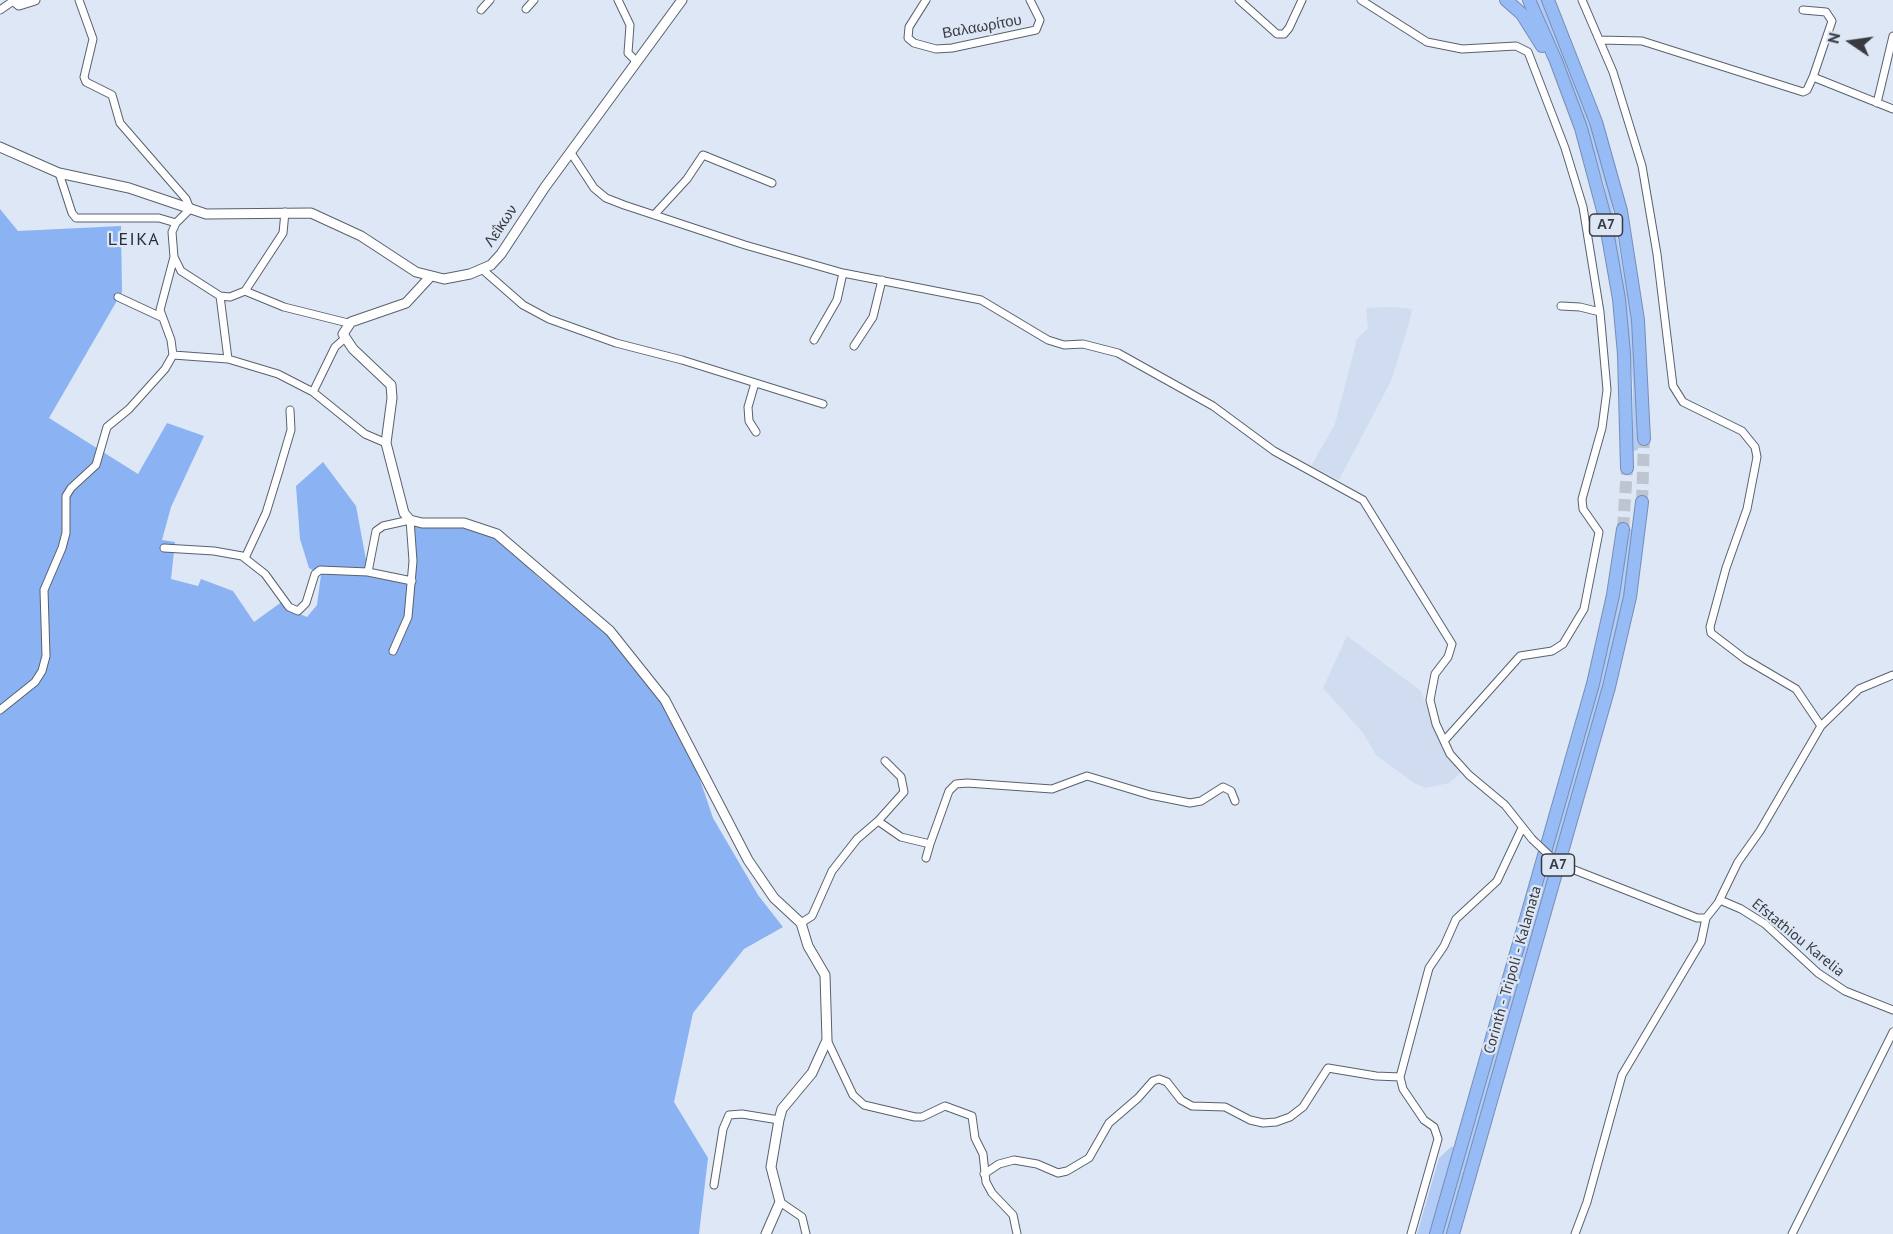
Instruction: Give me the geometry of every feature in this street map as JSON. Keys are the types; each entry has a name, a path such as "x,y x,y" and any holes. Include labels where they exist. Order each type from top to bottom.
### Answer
{"highway":[{"path":"1506,0 1522,14 1539,39 1581,128"},
{"name":"Α7","path":"1529,0 1557,61 1581,128 1604,214 1619,299 1626,387 1627,468"},
{"name":"Α7","path":"1548,0 1596,122 1618,201 1631,271 1641,352 1644,439"},
{"path":"1556,0 1591,95 1596,122"},
{"name":"Corinth - Tripoli - Kalamata","path":"1453,1234 1609,687 1630,597 1642,502"},
{"name":"Corinth - Tripoli - Kalamata","path":"1436,1234 1593,684 1613,595 1623,529"}],"street":[{"path":"0,10 13,0 19,4 35,0"},
{"path":"79,0 93,39 84,76 86,82 112,95 120,123 186,199 190,209"},
{"path":"481,10 490,0"},
{"path":"526,9 534,0"},
{"path":"618,0 630,25 628,54 637,62"},
{"name":"Λεΐκων","path":"483,270 501,254 682,0"},
{"name":"Βαλαωρίτου","path":"926,0 909,27 908,38 914,43 936,49 952,48 1036,30 1040,20 1030,0"},
{"path":"1239,0 1277,34 1284,34 1289,28 1302,0"},
{"path":"1361,0 1427,42 1444,47 1474,49 1521,47 1532,58 1572,170 1591,245 1600,312 1607,396 1602,428 1582,499 1583,509 1599,532 1584,609 1563,644 1552,651 1520,656 1444,741"},
{"path":"1582,0 1624,102 1646,185 1673,386 1683,402 1742,431 1755,447 1757,457 1747,509 1726,568 1719,603 1712,620 1711,633 1754,665 1796,689 1821,726"},
{"path":"1600,39 1642,41 1803,92 1807,90 1813,77 1832,19 1826,12 1803,10"},
{"path":"1877,103 1893,36"},
{"path":"1813,77 1893,109"},
{"path":"0,147 59,172 129,188 190,209 218,215 304,212 326,218 361,236 409,269 430,277 444,279 483,270 523,305 549,320 616,343 755,382 823,404"},
{"path":"571,153 594,188 603,195 654,215 745,245 843,273 974,298 997,307 1048,340 1064,345 1083,344 1118,353 1213,406 1274,451 1363,500 1452,644 1451,652 1435,674 1430,686 1431,709 1444,741 1462,768 1505,805 1522,828 1550,856 1572,869 1697,918 1706,918"},
{"path":"654,215 687,179 703,155 772,183"},
{"path":"59,172 72,213 76,218 159,218 176,223"},
{"path":"0,710 35,682 42,671 46,648 43,603 48,576 63,548 66,533 66,496 71,488 96,465 107,427 129,409 165,369 173,355 171,340 160,310 174,257 172,232 176,223 190,209"},
{"path":"174,257 181,271 220,296 230,297 244,291 279,240 285,226 285,212"},
{"path":"814,340 834,306 843,273"},
{"path":"244,291 284,307 348,323 403,305 418,293 430,277"},
{"path":"854,346 873,317 882,280"},
{"path":"220,296 228,359"},
{"path":"118,297 161,317"},
{"path":"1561,306 1580,307 1600,312"},
{"path":"348,323 343,334 344,339 391,385 392,398 387,443 402,508 410,520 412,580 408,617 393,651"},
{"path":"313,392 334,347 344,339"},
{"path":"173,355 228,359 278,374 313,392 365,434 387,443"},
{"path":"755,382 748,407 749,421 756,432"},
{"path":"245,558 264,519 278,474 291,430 290,410"},
{"path":"368,572 376,531 383,526 410,520 431,525 468,524 497,534 599,619 645,671 665,700 748,860 774,898 801,923 804,937 825,975 827,1040 853,1095 864,1105 915,1117 922,1118 945,1106 972,1116 975,1138 983,1154 984,1174 992,1193 1013,1215 1017,1234"},
{"path":"164,548 214,551 245,558 265,573 290,607 298,611 306,603 315,574 320,570 368,572 412,580"},
{"path":"1575,1234 1587,1202 1622,1075 1701,942 1706,918 1720,900 1738,862 1760,831 1821,726 1859,689 1893,675"},
{"path":"801,923 812,916 832,871 857,838 878,820 904,792 901,777 885,761"},
{"path":"926,858 949,791 956,784 1052,789 1087,776 1150,795 1190,803 1201,801 1223,787 1231,791 1235,801"},
{"path":"878,820 901,837 930,844"},
{"path":"1411,1234 1438,1139 1434,1127 1424,1120 1403,1089 1400,1077 1432,961 1444,946 1456,919 1497,881 1522,828"},
{"name":"Efstathiou Karelia","path":"1720,900 1741,909 1765,924 1818,973 1845,991 1893,1010"},
{"path":"1792,1234 1893,1032"},
{"path":"766,1234 780,1202 771,1167 782,1109 812,1073 827,1040"},
{"path":"984,1174 999,1164 1014,1160 1037,1164 1058,1173 1067,1171 1089,1158 1109,1123 1138,1098 1153,1081 1160,1079 1167,1082 1181,1100 1192,1106 1225,1107 1250,1120 1263,1123 1276,1122 1290,1117 1303,1107 1328,1068 1376,1077 1400,1077"},
{"path":"714,1185 723,1130 729,1115 742,1114 779,1120"},
{"path":"780,1202 802,1217 806,1234"}],"shaded area":[{"path":"1536,0 1541,0 1555,31 1591,124 1608,183 1632,323 1637,385 1638,450 1633,451 1633,385 1625,300 1604,184 1571,83"},
{"path":"0,209 18,231 121,226 122,292 49,418 138,474 167,423 204,436 171,507 162,540 175,542 171,579 198,586 201,579 233,591 254,622 283,601 290,610 307,617 317,605 321,575 309,568 300,539 296,486 323,462 356,506 369,576 408,582 416,565 412,524 460,524 500,537 539,578 594,620 635,666 666,708 695,765 713,818 758,895 783,927 744,949 693,1013 674,1102 708,1158 699,1234 0,1234"},
{"path":"1366,308 1412,309 1409,324 1391,381 1339,480 1311,466 1335,424 1357,339 1368,328"},
{"path":"1629,529 1634,529 1624,596 1603,686 1447,1234 1442,1234 1599,685 1619,596"},
{"path":"1347,636 1421,691 1442,748 1461,773 1449,783 1425,788 1414,783 1376,755 1363,733 1323,688"},
{"path":"1452,1146 1454,1149 1430,1234 1417,1234 1439,1158"}],"tunnel":[{"path":"1642,502 1644,439"},
{"path":"1623,529 1627,468"}],"district":[{"name":"LEIKA","path":"134,240"}]}
